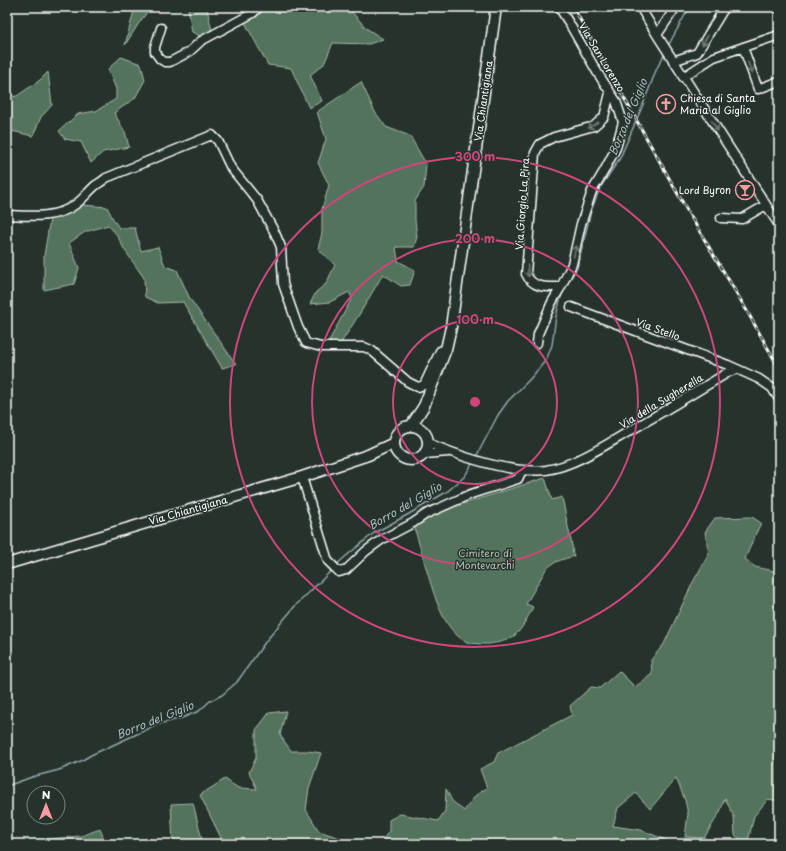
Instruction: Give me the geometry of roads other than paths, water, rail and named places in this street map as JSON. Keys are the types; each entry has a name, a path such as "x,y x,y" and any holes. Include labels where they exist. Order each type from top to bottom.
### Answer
{"main road":[{"name":"Via Chiantigiana","path":"7,564 302,477 368,455 394,442 398,433 406,427 411,426 424,406 446,349 454,304 496,7"},
{"name":"Via Chiantigiana","path":"424,406 423,431 428,438 428,443"},
{"path":"411,426 419,428 423,431"},
{"path":"394,442 398,454"},
{"path":"424,454 427,451 428,443"},
{"name":"Via Chiantigiana","path":"368,455 398,454 401,457 416,460 421,458 424,454"}],"street":[{"path":"161,28 155,47 155,52 160,60 170,62 189,52 201,41 253,13 259,7"},
{"name":"Via San Lorenzo","path":"537,343 538,334 552,302 572,264 581,224 592,191 616,148 623,122 616,101 597,72 559,7"},
{"path":"640,7 656,36 779,225"},
{"path":"656,36 676,7"},
{"path":"672,60 697,53 725,7"},
{"path":"683,77 714,57 779,35"},
{"path":"743,47 758,89 779,81"},
{"name":"Via Giorgio La Pira","path":"561,287 540,286 529,280 526,274 535,153 540,144 554,138 594,126 604,117 610,92"},
{"path":"7,215 44,215 64,211 75,205 96,185 106,178 212,135 218,141 231,168 257,200 275,233 281,247 283,284 298,327 306,343 321,347 364,347 371,350 408,382 418,387 424,385 440,351 446,349"},
{"path":"720,218 742,219 766,205"},
{"name":"Via Stello","path":"571,308 737,369"},
{"path":"737,369 759,379 772,388 779,399"},
{"name":"Via della Sugherella","path":"450,452 484,462 522,470 546,470 569,464 594,452 727,373 737,369"},
{"path":"428,443 450,452"},
{"path":"424,454 450,452"},
{"path":"302,477 328,561 331,565 342,570 381,540 413,523 426,514 471,494 518,479 522,470"}],"waterway":[{"name":"Borro del Giglio","path":"668,46 690,7"},
{"name":"Borro del Giglio","path":"568,282 577,268 591,211 600,188 620,158 657,68 665,53"},
{"name":"Borro del Giglio","path":"476,457 498,415 508,401 546,360 552,345 556,316 565,287"},
{"name":"Borro del Giglio","path":"336,565 374,533 448,491 465,476 473,462"},
{"name":"Borro del Giglio","path":"7,786 32,777 59,770 159,724 182,718 199,711 210,701 222,695 237,682 266,641 295,606 332,570"}],"railway":[{"path":"573,7 688,212 779,368"}],"place":[{"name":"Chiesa di Santa Maria al Giglio","path":"666,104"},
{"name":"Lord Byron","path":"745,190"}],"park label":[{"name":"Cimitero di Montevarchi","path":"485,558"}]}
